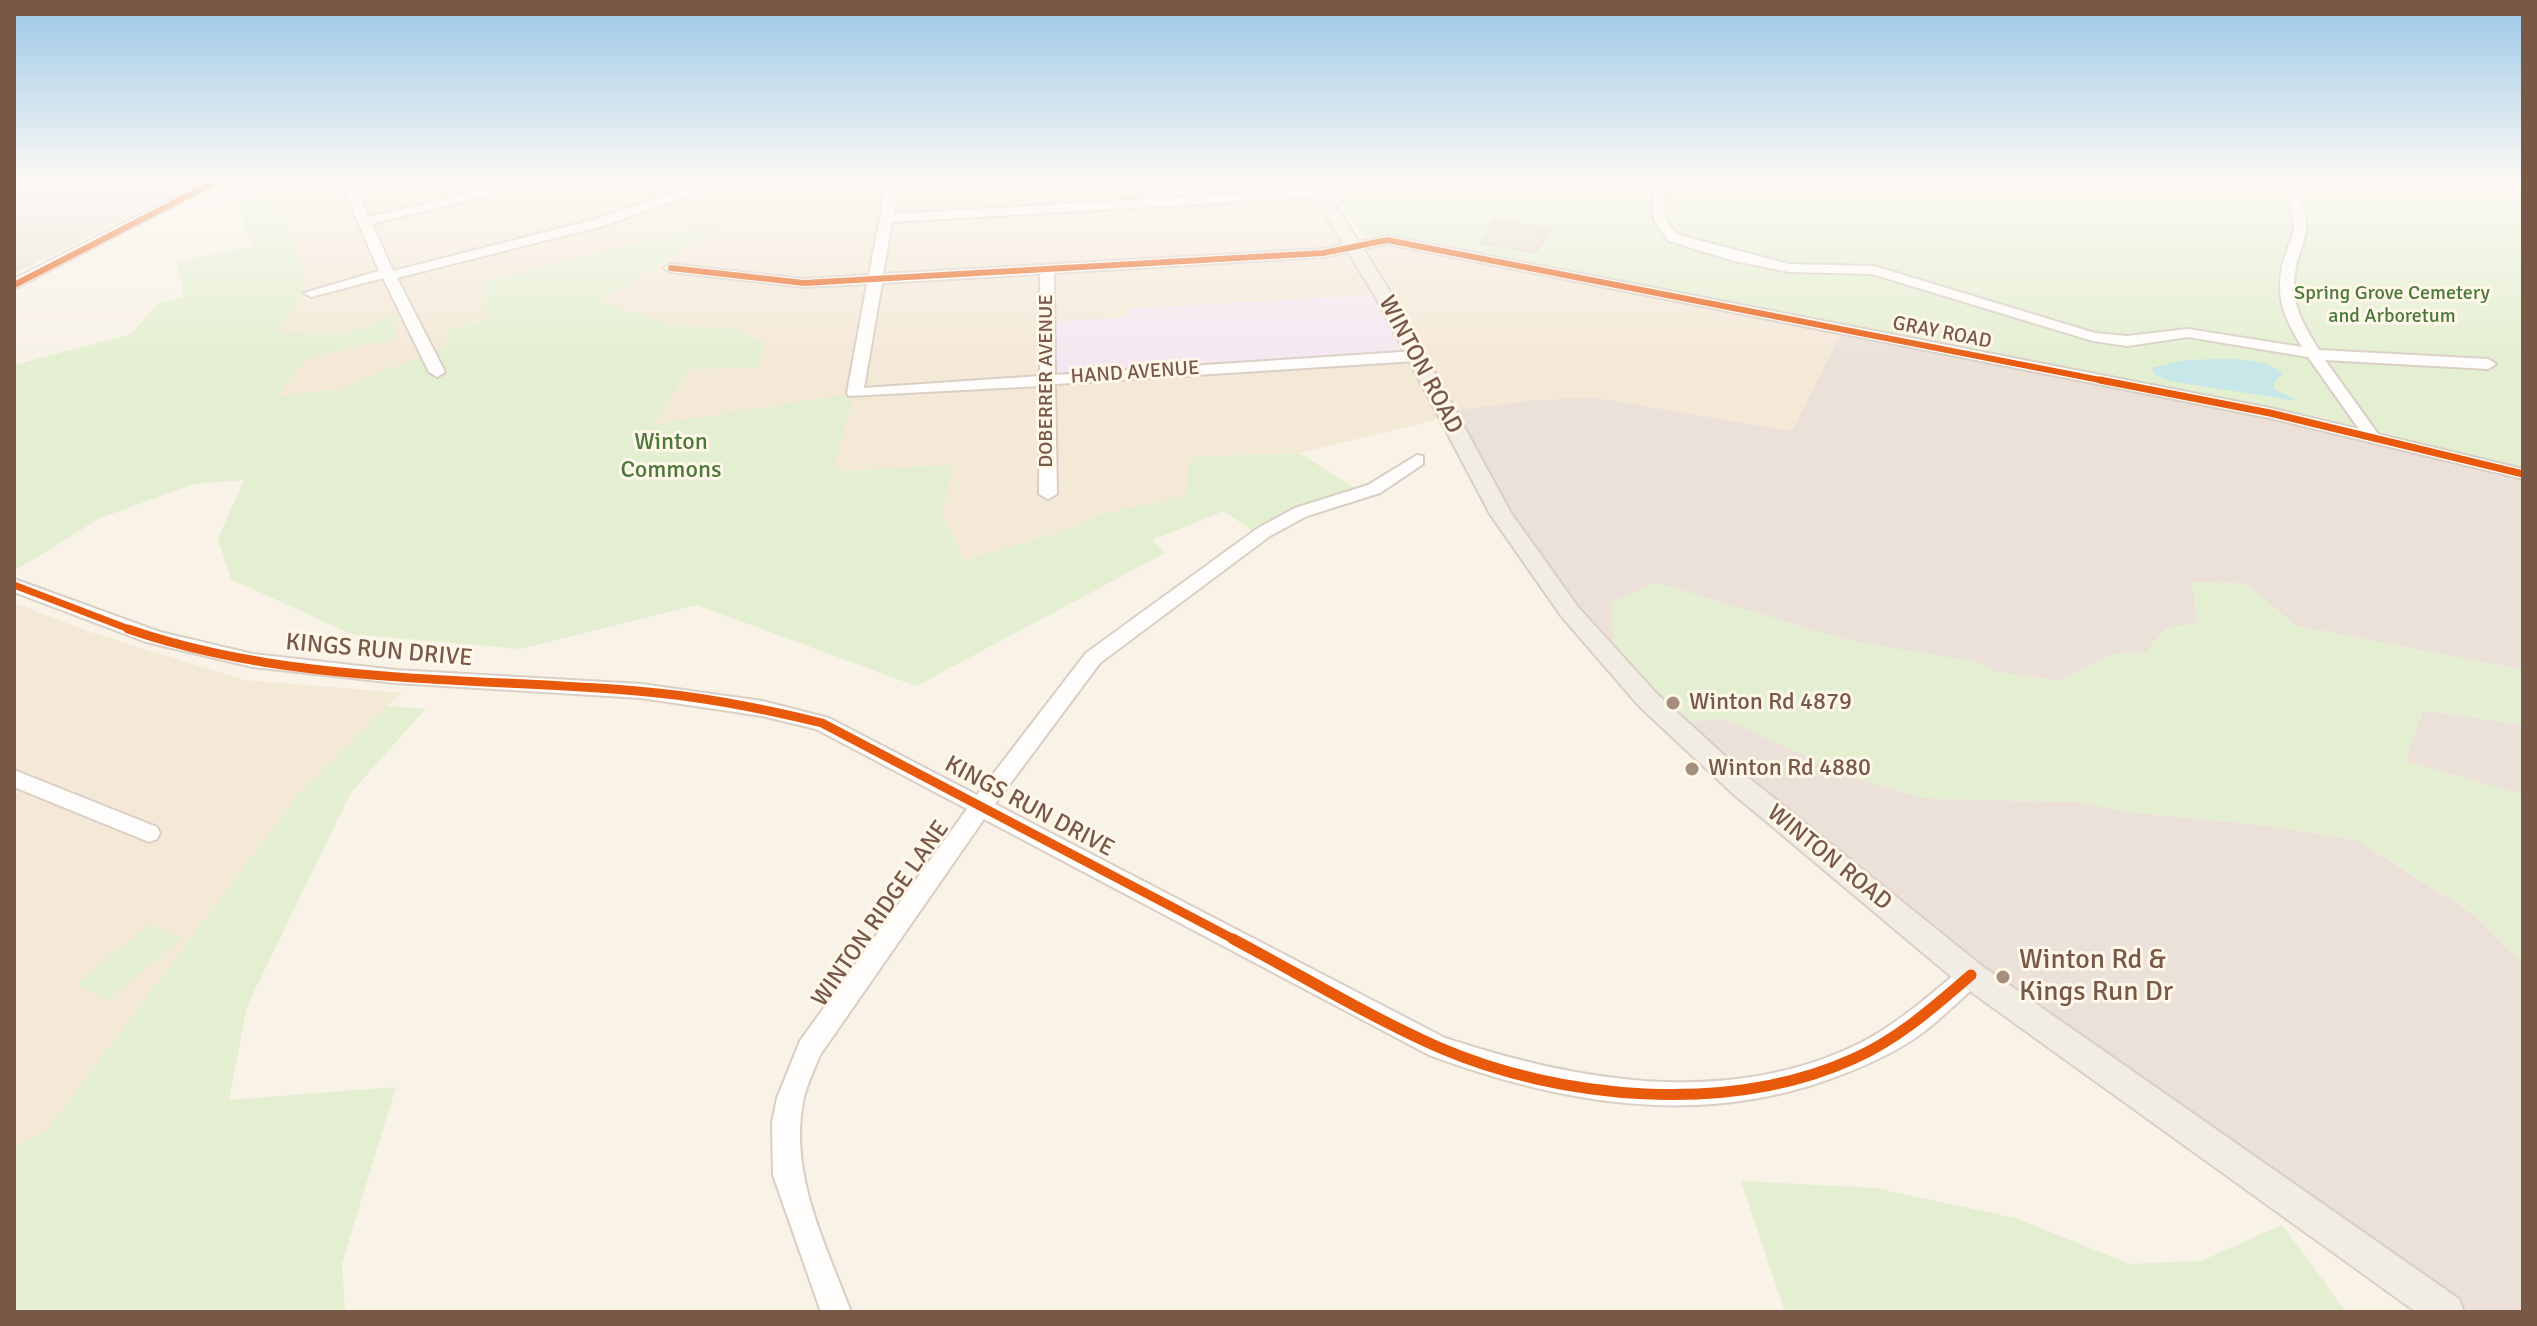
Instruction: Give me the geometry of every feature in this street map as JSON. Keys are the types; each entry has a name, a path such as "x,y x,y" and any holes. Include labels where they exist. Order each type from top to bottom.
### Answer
{"main road":[{"name":"WINTON ROAD","path":"1350,242 1501,514 1538,571 1648,700 1740,785 1971,975 2446,1312"}],"street":[{"path":"14,285 98,242"},
{"path":"374,242 387,275 437,372"},
{"path":"311,293 521,242"},
{"path":"875,279 882,242"},
{"name":"GRAY ROAD","path":"671,268 783,283 1323,253 1374,242"},
{"name":"GRAY ROAD","path":"1397,242 2370,434 2523,474"},
{"path":"1690,242 1726,254 1810,271 1854,266 1874,270 2093,337 2127,341 2188,333 2315,354 2488,364"},
{"path":"2301,242 2287,287 2290,309 2315,354 2370,434"},
{"name":"DOBERRER AVENUE","path":"1047,268 1048,494"},
{"name":"HAND AVENUE","path":"875,279 855,393 1416,356"},
{"name":"WINTON RIDGE LANE","path":"836,1312 787,1175 784,1149 790,1098 809,1049 1077,674 1114,639 1282,522 1374,489 1406,471 1417,460"},
{"name":"KINGS RUN DRIVE","path":"14,585 126,629 206,652 336,671 663,691 774,709 834,727 1438,1047 1533,1079 1588,1090 1634,1095 1714,1095 1797,1080 1843,1065 1893,1040 1940,1007 1971,975"},
{"path":"14,778 149,833"}],"shaded area":[{"path":"14,242 78,242 14,274"},
{"path":"293,242 646,242 482,283 487,319 445,330 448,345 341,389 276,398 306,359 395,338 398,313 346,334 281,331 306,284"},
{"path":"693,242 1350,242 1352,245 1375,242 1842,330 1792,431 1598,398 1445,412 1432,421 1299,453 1190,457 1187,496 1103,514 1067,530 964,560 943,517 952,465 841,471 597,502 691,369 757,368 765,342 734,329 674,325 599,303"},
{"path":"1382,294 1416,356 1048,379 1047,322 1128,317 1128,309"},
{"path":"1842,330 2127,385 2523,474 2523,670 2296,626 2246,584 2192,582 2198,622 2166,629 2145,653 2114,654 2060,681 1996,672 1975,662 1849,641 1656,583 1612,603 1613,638 1609,657 1570,612 1445,412 1536,400 1598,398 1792,431"},
{"path":"14,603 87,631 244,680 401,693 298,795 45,1133 14,1147"},
{"path":"2423,710 2523,725 2523,795 2405,761"},
{"path":"1723,718 1852,777 1923,798 2077,802 2130,812 2264,825 2357,840 2475,915 2523,964 2523,1312 2446,1312 2176,1121 1672,723"}],"green space":[{"name":"Winton Commons","path":"250,242 293,242 306,284 281,331 346,334 398,312 396,338 306,359 277,397 341,389 447,345 445,330 487,319 482,283 646,242 694,242 600,302 674,325 734,329 765,342 757,368 690,369 652,425 855,393 834,464 842,471 952,465 943,517 964,560 1067,530 1103,514 1186,496 1190,457 1299,453 1358,490 1305,506 1252,530 1223,511 1152,540 1165,553 916,686 697,605 521,649 351,634 231,579 218,539 244,480 194,484 100,518 14,571 14,365 130,334 159,303 184,297 177,262 251,246"},
{"name":"Spring Grove Cemetery and Arboretum","path":"1427,242 2523,242 2523,468 2320,417"},
{"path":"2192,582 2246,584 2296,626 2523,670 2523,725 2423,710 2405,761 2523,795 2523,964 2476,915 2357,840 2264,825 2130,812 2077,802 1923,798 1852,777 1723,718 1672,723 1609,657 1613,638 1612,603 1656,583 1849,641 1976,662 1996,672 2060,681 2114,654 2145,653 2166,629 2198,622"},
{"path":"387,706 425,709 350,794 247,1006 229,1100 396,1087 342,1263 345,1312 14,1312 14,1147 45,1133 298,795"},
{"path":"150,924 182,938 108,1000 75,985"},
{"path":"1741,1181 1875,1188 2015,1218 2129,1264 2201,1261 2282,1225 2346,1312 1785,1312"}],"water":[{"path":"2236,359 2274,367 2283,373 2273,384 2274,389 2298,401 2169,381 2154,374 2152,368 2184,360"}],"building":[{"path":"1481,242 1542,242 1536,253"}],"cycle path":[{"path":"14,285 98,242"},
{"path":"671,268 804,283 1323,253 1378,242"},
{"path":"1397,242 2270,413 2523,474"},
{"path":"14,585 153,637 253,660 396,677 641,691 762,708 822,723 1438,1047 1507,1070 1578,1086 1648,1095 1719,1094 1787,1082 1853,1059 1914,1024 1971,975"}],"place":[{"name":"Winton Rd 4879","path":"1673,703"},
{"name":"Winton Rd 4880","path":"1692,769"},
{"name":"Winton Rd & Kings Run Dr","path":"2003,977"}]}
